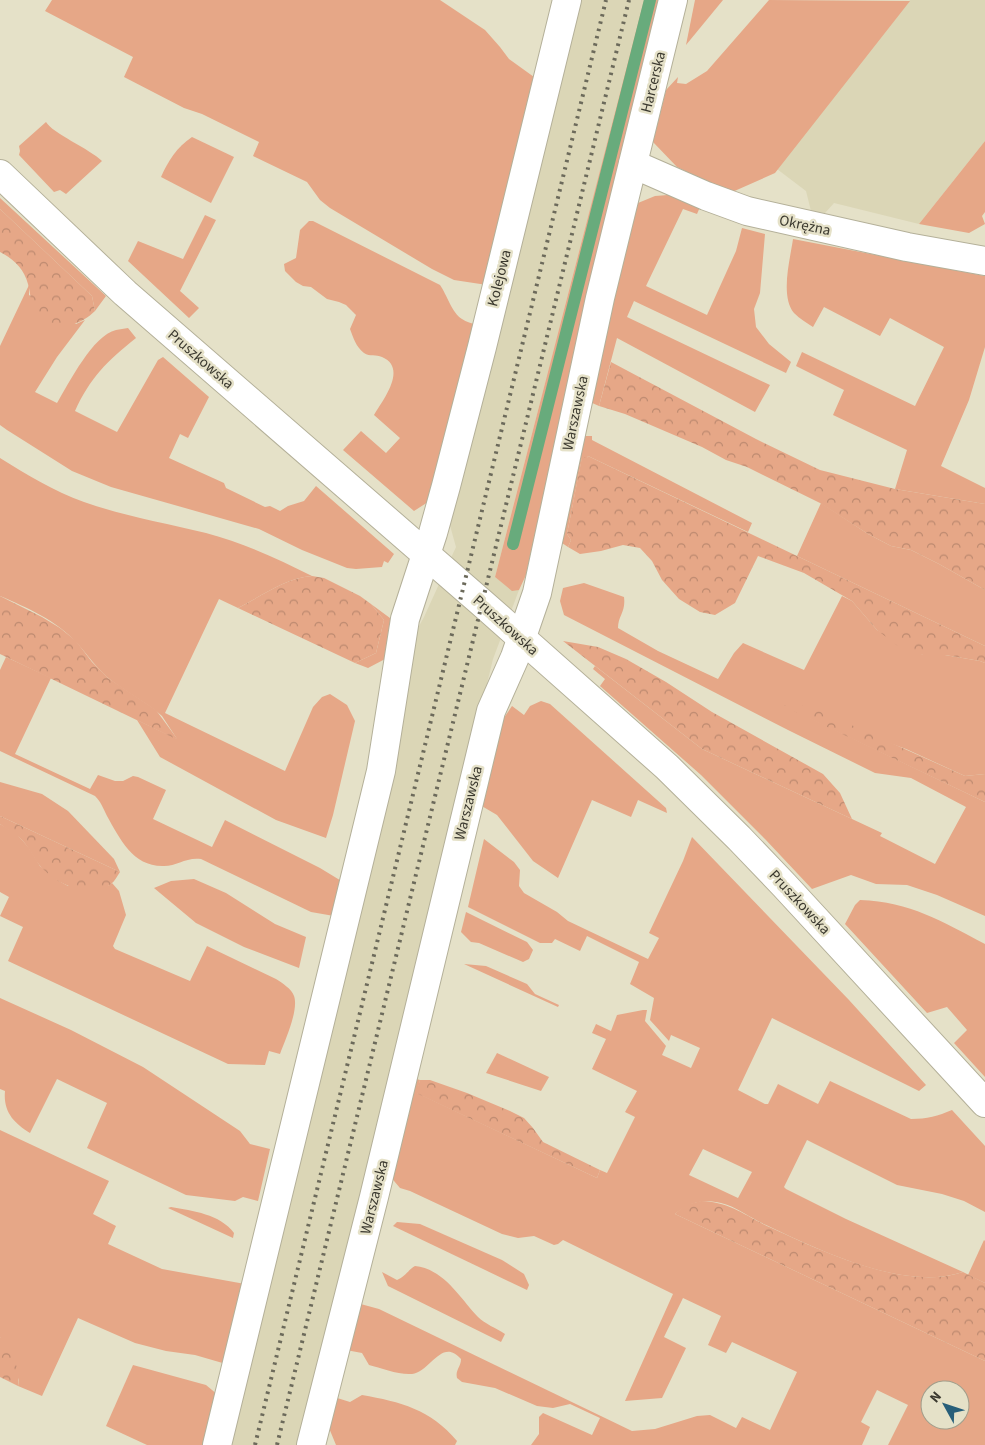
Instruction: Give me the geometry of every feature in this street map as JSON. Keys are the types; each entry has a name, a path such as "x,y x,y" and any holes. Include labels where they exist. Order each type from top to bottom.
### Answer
{"street":[{"name":"Kolejowa","path":"426,554 446,486 482,347 567,0"},
{"name":"Harcerska","path":"633,164 673,0"},
{"name":"Okrężna","path":"633,164 706,196 747,211 897,245 985,261"},
{"name":"Warszawska","path":"311,1445 374,1197 491,711 537,593 587,356 633,164"},
{"name":"Pruszkowska","path":"0,174 81,253 132,299 426,554 667,767 739,838 985,1103"},
{"path":"217,1445 381,771 405,619 426,554"}],"shaded area":[{"path":"579,0 644,0 495,577 512,590 519,590 493,659 301,1445 229,1445 413,637 456,547 449,522"},
{"path":"910,0 985,0 985,141 919,224 834,203 825,213 811,211 806,191 777,169"}],"green space":[{"path":"52,0 440,0 485,30 509,59 534,77 487,285 454,280 432,269 330,208 320,200 307,182 253,156 259,142 202,114 184,108 124,77 133,57 45,11"},
{"path":"644,0 661,0 578,338 526,575 519,590 512,591 495,577"},
{"path":"695,0 723,0 686,45"},
{"path":"769,0 910,1 775,173 730,193 677,167 653,142 666,90 678,77 677,83 686,84 707,71"},
{"path":"46,122 56,131 102,161 66,194 60,190 54,192 19,155 19,146"},
{"path":"192,137 234,157 211,203 161,177 173,155"},
{"path":"985,141 985,212 982,216 985,224 969,233 919,224"},
{"path":"655,196 675,196 700,207 697,214 683,209 646,286 707,315 736,251 742,228 765,234 760,293 754,309 756,327 769,344 791,362 786,373 634,301 627,317 770,385 755,412 617,338 599,406 590,402 638,203"},
{"path":"0,198 106,296 95,311 92,296 0,209"},
{"path":"0,209 92,296 95,311 80,322 59,327 52,327 36,315 24,274 14,261 0,252"},
{"path":"205,215 216,220 180,291 199,308 189,318 128,261 138,241 183,259"},
{"path":"309,221 313,221 440,285 458,316 465,321 477,325 428,502 414,511 343,450 361,431 386,453 400,438 374,415 391,384 393,369 389,362 382,357 366,354 359,348 350,329 356,315 346,305 327,299 311,287 303,286 285,271 284,264 296,258 300,230"},
{"path":"793,239 985,276 985,347 969,400 941,466 985,488 985,504 895,489 907,450 833,415 844,390 796,366 802,352 915,406 944,347 890,318 880,336 824,307 813,327 801,319 790,306 787,288 788,267"},
{"path":"29,285 29,295 76,324 85,320 57,357 35,392 57,403 90,350 107,334 128,328 136,338 116,354 93,379 75,411 117,432 158,360 163,357 209,397 188,438 180,434 169,458 224,483 226,488 265,507 270,506 280,511 288,506 304,501 316,486 394,554 388,563 384,561 382,567 347,568 302,550 259,529 111,487 72,471 0,425 0,346"},
{"path":"611,362 756,439 820,470 895,489 985,504 985,590 911,550 891,546 868,534 820,503 747,467 726,460 702,447 625,414 599,406"},
{"path":"582,436 592,436 592,440 752,523 748,532 588,456 587,459 582,458 567,534 571,540 568,547 560,539"},
{"path":"588,456 985,646 985,663 945,655 923,655 903,650 877,630 852,601 804,573 758,556 735,603 715,615 700,612 679,599 662,580 652,561 640,548 623,545 580,554 568,547 571,540 567,534 582,457 587,458"},
{"path":"0,458 62,493 84,502 220,537 260,552 312,576 292,580 238,608 219,599 165,713 285,771 313,707 322,697 330,694 347,705 355,721 326,838 276,820 160,757 137,720 177,739 162,716 107,677 76,642 60,628 30,610 0,596"},
{"path":"821,503 868,534 891,546 911,550 985,590 985,646 797,556"},
{"path":"312,576 324,578 360,596 371,604 384,620 376,653 355,663 238,608 292,580"},
{"path":"584,583 624,597 624,606 618,628 658,651 718,679 734,653 743,643 804,670 842,596 852,601 877,630 923,655 945,655 985,663 985,774 965,776 906,749 783,705 985,802 985,916 937,895 907,885 876,884 851,875 812,889 701,775 600,686 605,679 593,669 595,666 702,749 882,833 880,836 935,864 966,807 911,778 875,773 564,615 560,601 563,588"},
{"path":"0,596 60,628 76,641 92,662 108,678 156,710 178,740 0,654"},
{"path":"371,604 394,621 387,658 368,668 355,663 376,653 384,620"},
{"path":"563,641 598,647 626,659 712,712 823,774 840,793 852,819 702,749"},
{"path":"6,657 51,678 15,754 90,789 98,775 115,781 123,781 133,776 138,777 166,790 153,819 212,847 225,820 320,868 343,882 334,916 311,912 201,859 191,859 164,866 144,862 136,857 123,842 95,796 0,751 0,670"},
{"path":"541,701 550,704 666,808 667,813 638,800 631,817 592,800 558,878 533,861 497,815 480,805 499,725 512,706 524,715 530,706"},
{"path":"781,705 809,706 965,776 985,774 985,802"},
{"path":"0,782 42,794 68,811 114,859 120,872 0,816"},
{"path":"0,816 120,872 112,883 103,889 93,891 74,888 56,880 42,868 17,835 0,824"},
{"path":"0,824 15,833 22,840 40,866 68,886 108,886 112,883 119,891 126,915 113,946 115,949 190,981 207,946 276,979 286,986 294,996 295,1009 280,1054 269,1051 265,1065 228,1064 8,961 23,927 0,916 9,897 0,892"},
{"path":"692,837 849,1000 926,1085 919,1091 772,1018 738,1090 768,1104 778,1084 818,1104 830,1081 911,1119 932,1117 952,1110 985,1146 985,1212 964,1201 942,1194 897,1185 807,1140 784,1187 846,1219 963,1272 940,1277 915,1277 889,1273 811,1246 721,1203 708,1201 691,1204 675,1214 985,1361 985,1445 888,1445 908,1405 877,1390 861,1422 870,1427 862,1445 531,1445 539,1434 539,1417 543,1413 592,1435 600,1418 570,1404 553,1408 537,1406 495,1388 462,1382 457,1378 461,1359 454,1353 442,1353 419,1372 407,1374 369,1365 362,1353 346,1350 357,1303 379,1309 632,1431 655,1429 697,1416 710,1415 736,1428 742,1417 770,1430 797,1372 732,1342 726,1353 708,1345 721,1316 683,1298 664,1337 686,1348 662,1398 625,1401 673,1294 563,1240 554,1245 534,1236 518,1238 502,1234 400,1188 389,1175 413,1078 420,1080 417,1093 597,1178 600,1170 607,1173 635,1117 625,1112 637,1091 592,1069 606,1039 592,1033 596,1024 611,1031 617,1015 647,1010 645,1021 666,1046 662,1055 691,1068 700,1048 671,1035 669,1041 650,1020 654,998 630,984 639,962 587,936 580,951 555,939 552,943 540,943 468,907 484,839 514,862 520,870 519,886 524,893 557,912 568,921 648,959 659,938 649,933 683,861","holes":["703,1149 752,1172 738,1198 689,1175"]},
{"path":"194,879 226,893 275,924 306,937 299,968 244,947 196,923 154,888 171,881"},
{"path":"860,900 895,904 925,914 985,944 985,1077 954,1043 967,1030 947,1007 927,1013 845,924 855,905"},
{"path":"466,912 527,942 533,950 529,959 523,962 479,943 471,942 461,932"},
{"path":"464,964 486,966 527,984 535,994 559,1005 558,1007"},
{"path":"0,998 71,1030 143,1067 240,1131 250,1144 270,1149 258,1201 243,1197 235,1201 186,1195 87,1148 107,1103 57,1079 30,1133 19,1125 8,1111 5,1091 0,1089"},
{"path":"497,1053 549,1077 541,1091 486,1073"},
{"path":"420,1080 430,1080 467,1093 524,1118 543,1142 600,1170 597,1178 416,1093"},
{"path":"0,1130 109,1181 93,1214 116,1226 108,1244 162,1269 245,1284 226,1364 195,1355 166,1351 135,1343 78,1318 42,1396 18,1386 19,1380 0,1337"},
{"path":"701,1201 728,1206 812,1246 863,1266 915,1277 940,1277 963,1272 985,1283 985,1361 675,1214 685,1205"},
{"path":"171,1207 214,1217 234,1233 233,1238 168,1208"},
{"path":"397,1222 420,1224 502,1260 524,1274 529,1285 527,1290 393,1226"},
{"path":"985,1241 985,1283 968,1275"},
{"path":"415,1266 425,1268 443,1278 478,1317 505,1334 501,1342 388,1286 382,1272 397,1280"},
{"path":"0,1337 8,1347 17,1366 18,1386 0,1377"},
{"path":"133,1365 206,1385 218,1395 204,1445 147,1445 106,1426"},
{"path":"362,1395 402,1404 425,1414 447,1430 457,1441 455,1445 336,1445 329,1428 334,1397 350,1402"}],"waterway":[{"path":"513,544 650,0"}],"railway":[{"path":"255,1445 606,0"},
{"path":"277,1445 629,0"}]}
